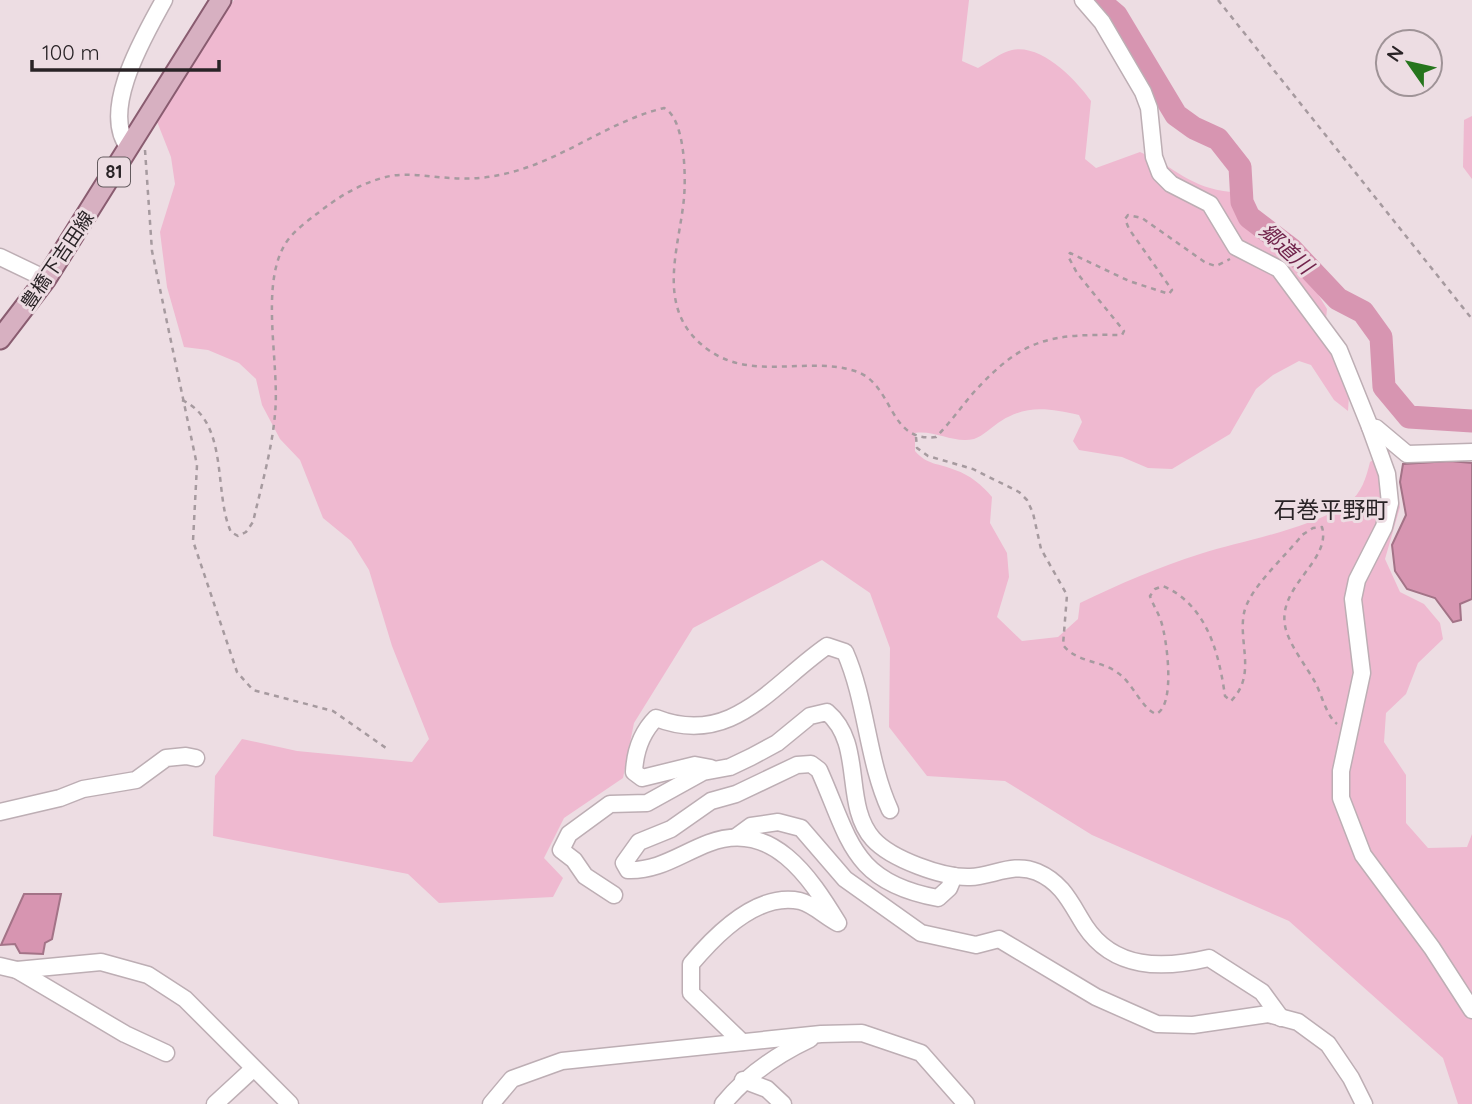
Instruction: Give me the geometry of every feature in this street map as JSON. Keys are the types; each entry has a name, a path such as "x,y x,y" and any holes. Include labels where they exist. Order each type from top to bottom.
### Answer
{"main road":[{"name":"豊橋下吉田線","path":"0,339 46,279 221,0"}],"street":[{"path":"132,142 121,138 121,104 135,52 164,0"},
{"path":"1083,0 1102,22 1143,92 1149,107 1154,157 1160,173 1171,184 1210,204 1236,247 1279,269 1339,350 1370,427 1387,474 1390,503 1384,527 1357,580 1353,599 1362,673 1341,771 1340,798 1363,855 1432,947 1472,1010"},
{"path":"0,257 46,279"},
{"path":"1370,427 1407,454 1472,452"},
{"path":"717,770 695,765 642,778 634,772 634,761 646,728 656,718 682,727 697,727 741,715 827,646 845,652 854,672 878,784 890,810"},
{"path":"614,895 585,876 574,860 561,850 569,834 610,804 647,803 703,772 730,767 777,743 810,716 827,712 837,720 852,757 863,822 873,840 916,865 954,876 972,877 1022,867 1037,872 1059,884 1087,929 1106,951 1143,963 1176,965 1209,958 1262,992 1281,1018"},
{"path":"0,812 60,799 83,789 136,780 166,758 186,755 196,758"},
{"path":"742,1042 691,993 691,964 709,942 737,920 777,899 803,901 838,923 792,858 768,845 736,837 710,842 668,863 642,870 628,870 624,863 639,842 671,829 711,801 746,789 797,765 811,764 819,770 850,846 860,862 900,888 937,898 949,888 954,876"},
{"path":"736,837 751,826 778,822 801,828 845,880 921,933 976,945 999,939 1096,997 1157,1024 1193,1025 1268,1014 1298,1022 1328,1044 1352,1077 1364,1104"},
{"path":"17,970 101,962 148,975 185,999 290,1104"},
{"path":"0,966 17,970 125,1034 166,1054"},
{"path":"491,1104 512,1079 562,1062 821,1034 862,1033 921,1053 966,1104"},
{"path":"723,1104 743,1080 787,1050 821,1034"},
{"path":"215,1104 253,1069"},
{"path":"743,1080 767,1089 783,1104"}],"path":[{"path":"1218,0 1472,319"},
{"path":"182,400 197,410 209,431 219,463 231,532 238,536 246,532 253,523 275,414 274,323 278,262 285,244 302,226 363,183 387,176 425,174 451,178 485,178 520,170 637,117 664,108 677,120 681,138 684,198 672,263 674,286 686,328 710,351 732,362 757,368 830,365 858,372 876,386 907,433 916,438 936,437 988,377 1015,353 1044,339 1071,334 1122,335 1124,331 1077,273 1068,256 1070,253 1129,281 1169,295 1172,290 1129,229 1125,219 1128,215 1142,218 1216,266 1233,257 1236,247"},
{"path":"132,142 147,155 152,251 197,465 193,541 237,672 253,690 333,711 386,748"},
{"path":"916,438 917,448 928,456 973,469 1019,492 1027,500 1033,513 1041,548 1067,595 1063,645 1080,658 1118,672 1132,685 1150,712 1156,714 1161,712 1166,702 1168,648 1150,596 1155,589 1163,586 1171,589 1185,600 1205,624 1221,667 1225,696 1231,701 1240,688 1247,656 1243,632 1246,605 1302,535 1313,527 1322,527 1321,545 1293,588 1284,618 1286,631 1321,692 1332,720 1349,728"}],"shaded area":[{"path":"234,0 969,0 962,61 978,68 1008,51 1023,50 1035,52 1057,65 1077,83 1091,101 1085,159 1096,168 1140,152 1193,182 1231,192 1253,226 1287,254 1308,278 1327,309 1324,339 1349,396 1348,411 1334,400 1311,365 1299,361 1273,375 1256,389 1230,434 1172,469 1148,468 1122,457 1079,450 1073,441 1082,422 1079,415 1039,409 1011,416 974,439 959,440 930,433 915,433 915,451 928,461 971,478 992,497 990,523 1007,553 1009,577 997,617 1022,641 1058,637 1078,619 1080,603 1139,576 1200,554 1297,527 1333,512 1357,495 1370,462 1389,449 1400,507 1385,559 1400,592 1424,604 1440,623 1443,639 1418,663 1406,694 1386,713 1384,742 1406,775 1406,823 1428,848 1467,847 1472,834 1472,1104 1458,1104 1443,1058 1289,921 1092,835 1005,781 927,776 889,727 890,648 870,593 822,560 693,628 634,723 623,778 564,818 544,858 563,878 553,897 439,903 408,874 213,836 215,776 242,739 297,751 412,762 429,739 392,646 369,570 351,541 323,518 300,460 280,439 262,405 256,379 239,363 208,350 184,347 167,287 160,232 175,184 171,157 156,119"},
{"path":"1472,116 1472,179 1463,167 1464,120"},
{"path":"1450,461 1472,463 1472,599 1460,604 1461,620 1453,622 1435,598 1407,589 1395,571 1392,545 1406,515 1400,482 1403,464"},
{"path":"24,894 61,894 52,939 45,943 43,954 20,953 15,944 1,945"}],"waterway":[{"name":"郷道川","path":"1098,0 1116,15 1176,115 1194,128 1218,139 1240,167 1242,202 1249,217 1291,249 1338,299 1363,312 1381,337 1384,387 1409,417 1472,421"}],"district":[{"name":"石巻平野町","path":"1331,510"}]}
